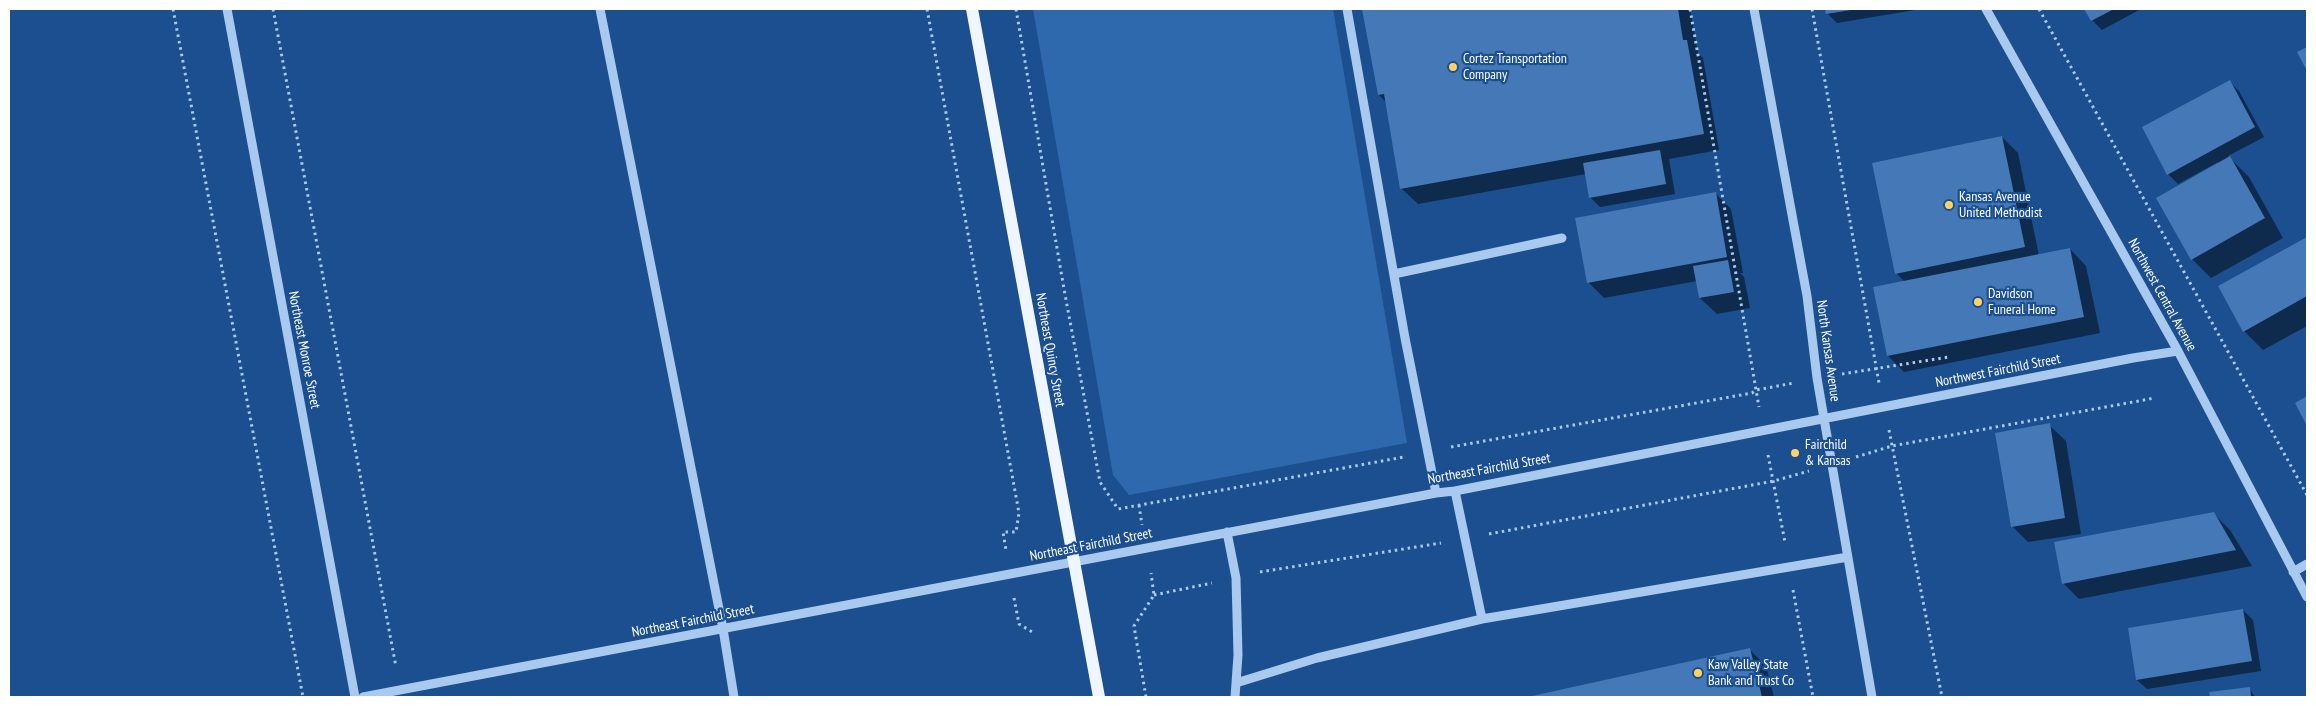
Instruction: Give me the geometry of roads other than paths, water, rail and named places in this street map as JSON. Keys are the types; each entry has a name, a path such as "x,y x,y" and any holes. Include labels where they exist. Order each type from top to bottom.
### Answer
{"main road":[{"name":"Northeast Quincy Street","path":"972,9 1099,697"}],"street":[{"name":"Northeast Monroe Street","path":"227,9 355,697"},
{"path":"600,9 723,629 734,697"},
{"path":"1347,9 1394,274 1436,493"},
{"name":"North Kansas Avenue","path":"1754,9 1807,296 1817,378 1872,697"},
{"name":"Northwest Central Avenue","path":"1986,9 2178,351 2307,597"},
{"path":"1394,274 1562,238"},
{"name":"Northwest Fairchild Street","path":"1824,420 2133,358 2178,351"},
{"name":"Northeast Fairchild Street","path":"363,697 1227,532 1436,493 1455,492 1762,430 1824,420"},
{"path":"1455,492 1482,619"},
{"path":"1227,532 1236,578 1238,655 1235,697"},
{"path":"1236,683 1317,658 1482,619 1848,557"},
{"path":"2293,572 2307,564"}],"place":[{"name":"Cortez Transportation Company","path":"1453,67"},
{"name":"Kansas Avenue United Methodist","path":"1949,205"},
{"name":"Davidson Funeral Home","path":"1978,302"},
{"name":"Fairchild & Kansas","path":"1795,453"},
{"name":"Kaw Valley State Bank and Trust Co","path":"1698,673"}]}
